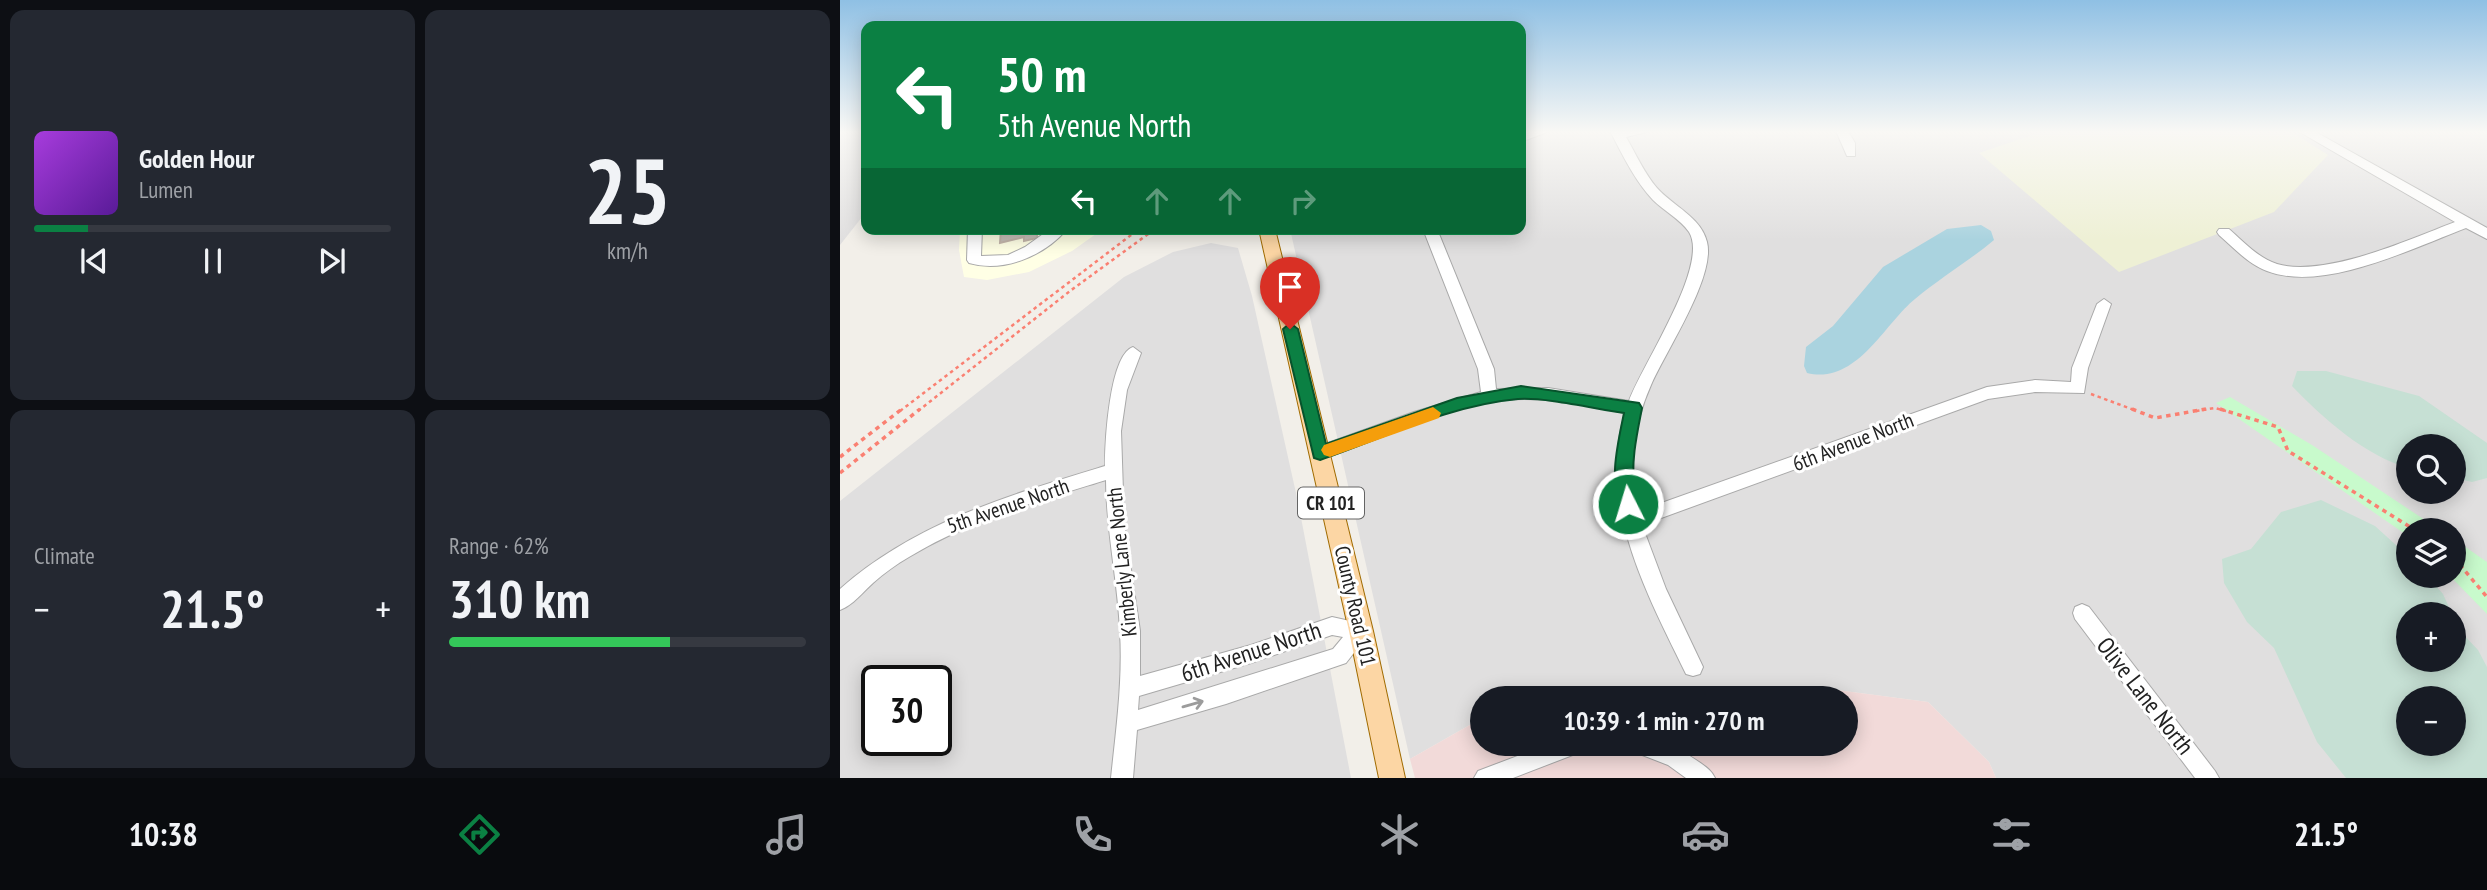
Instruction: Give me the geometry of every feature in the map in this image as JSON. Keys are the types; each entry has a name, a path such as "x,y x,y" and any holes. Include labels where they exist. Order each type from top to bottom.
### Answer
{"main road":[{"name":"County Road 101","path":"1268,235 1361,631 1392,778"}],"street":[{"path":"1637,167 1648,187 1688,221 1701,245 1698,272 1634,408 1625,451 1625,488 1632,521 1678,637 1693,667"},
{"path":"2368,167 2487,234"},
{"path":"2224,232 2267,266 2290,273 2367,260 2466,223"},
{"path":"975,235 974,260 991,264 1022,257 1052,235"},
{"path":"1432,235 1486,369 1489,397"},
{"path":"2078,389 2080,368 2104,304"},
{"name":"Kimberly Lane North","path":"1130,689 1130,631 1127,594 1117,546 1113,471 1114,410 1133,354"},
{"name":"6th Avenue North","path":"1632,521 1675,508 1987,393 2035,386 2078,389"},
{"path":"1320,453 1457,404 1489,397 1521,393 1634,408"},
{"name":"5th Avenue North","path":"840,601 883,564 920,539 961,519 1113,471"},
{"name":"Olive Lane North","path":"2082,613 2208,778"},
{"name":"6th Avenue North","path":"1130,689 1251,654 1332,626 1361,631"},
{"name":"6th Avenue North","path":"1127,723 1226,694 1339,656 1361,631"},
{"path":"1122,778 1130,689"},
{"path":"1485,778 1544,756"},
{"path":"1671,756 1704,778"}],"path":[{"path":"840,457 1131,235"},
{"path":"840,473 1070,291 1146,235"},
{"path":"2078,389 2155,418 2215,408 2278,427 2288,451 2396,518"},
{"path":"2466,572 2487,597"}],"shaded area":[{"path":"840,167 861,167 861,218 840,245"},
{"path":"1526,167 2487,167 2487,778 1996,778 1989,762 1928,702 1858,693 1858,686 1470,686 1470,725 1410,759 1291,235 1526,235"},
{"path":"1996,167 2316,167 2274,212 2119,272"},
{"path":"960,235 1095,235 1072,251 1029,272 987,280 964,277 959,250"},
{"path":"1211,243 1238,248 1252,296 1298,502 1351,778 840,778 840,501 1124,277 1173,252"},
{"path":"2297,371 2326,371 2419,396 2487,443 2487,478 2466,481 2466,434 2396,434 2396,464 2346,435 2292,386"},
{"path":"2321,500 2375,526 2396,545 2396,588 2438,588 2447,602 2396,602 2396,672 2466,672 2466,637 2478,650 2487,667 2487,778 2346,778 2317,742 2274,648 2247,622 2224,583 2222,559 2251,549 2281,512"},
{"path":"1858,693 1928,702 1989,762 1996,778 1415,778 1410,759 1470,725 1470,756 1858,756"}],"green space":[{"path":"2230,397 2312,445 2396,501 2396,504 2401,504 2422,518 2396,518 2396,528 2216,403"},
{"path":"2466,547 2487,562 2487,614 2462,588 2466,588"}],"water":[{"path":"1981,225 1991,231 1994,240 1915,299 1868,350 1841,370 1825,374 1807,373 1804,366 1806,347 1833,326 1883,267 1947,229"}],"building":[{"path":"1001,235 1037,235 1037,238 1024,241 1024,237 1000,243"}],"slow traffic":[{"path":"1330,450 1433,413"}],"route":[{"path":"1290,329 1320,453 1457,404 1489,397 1521,393 1634,408 1625,451 1628,504"}]}
